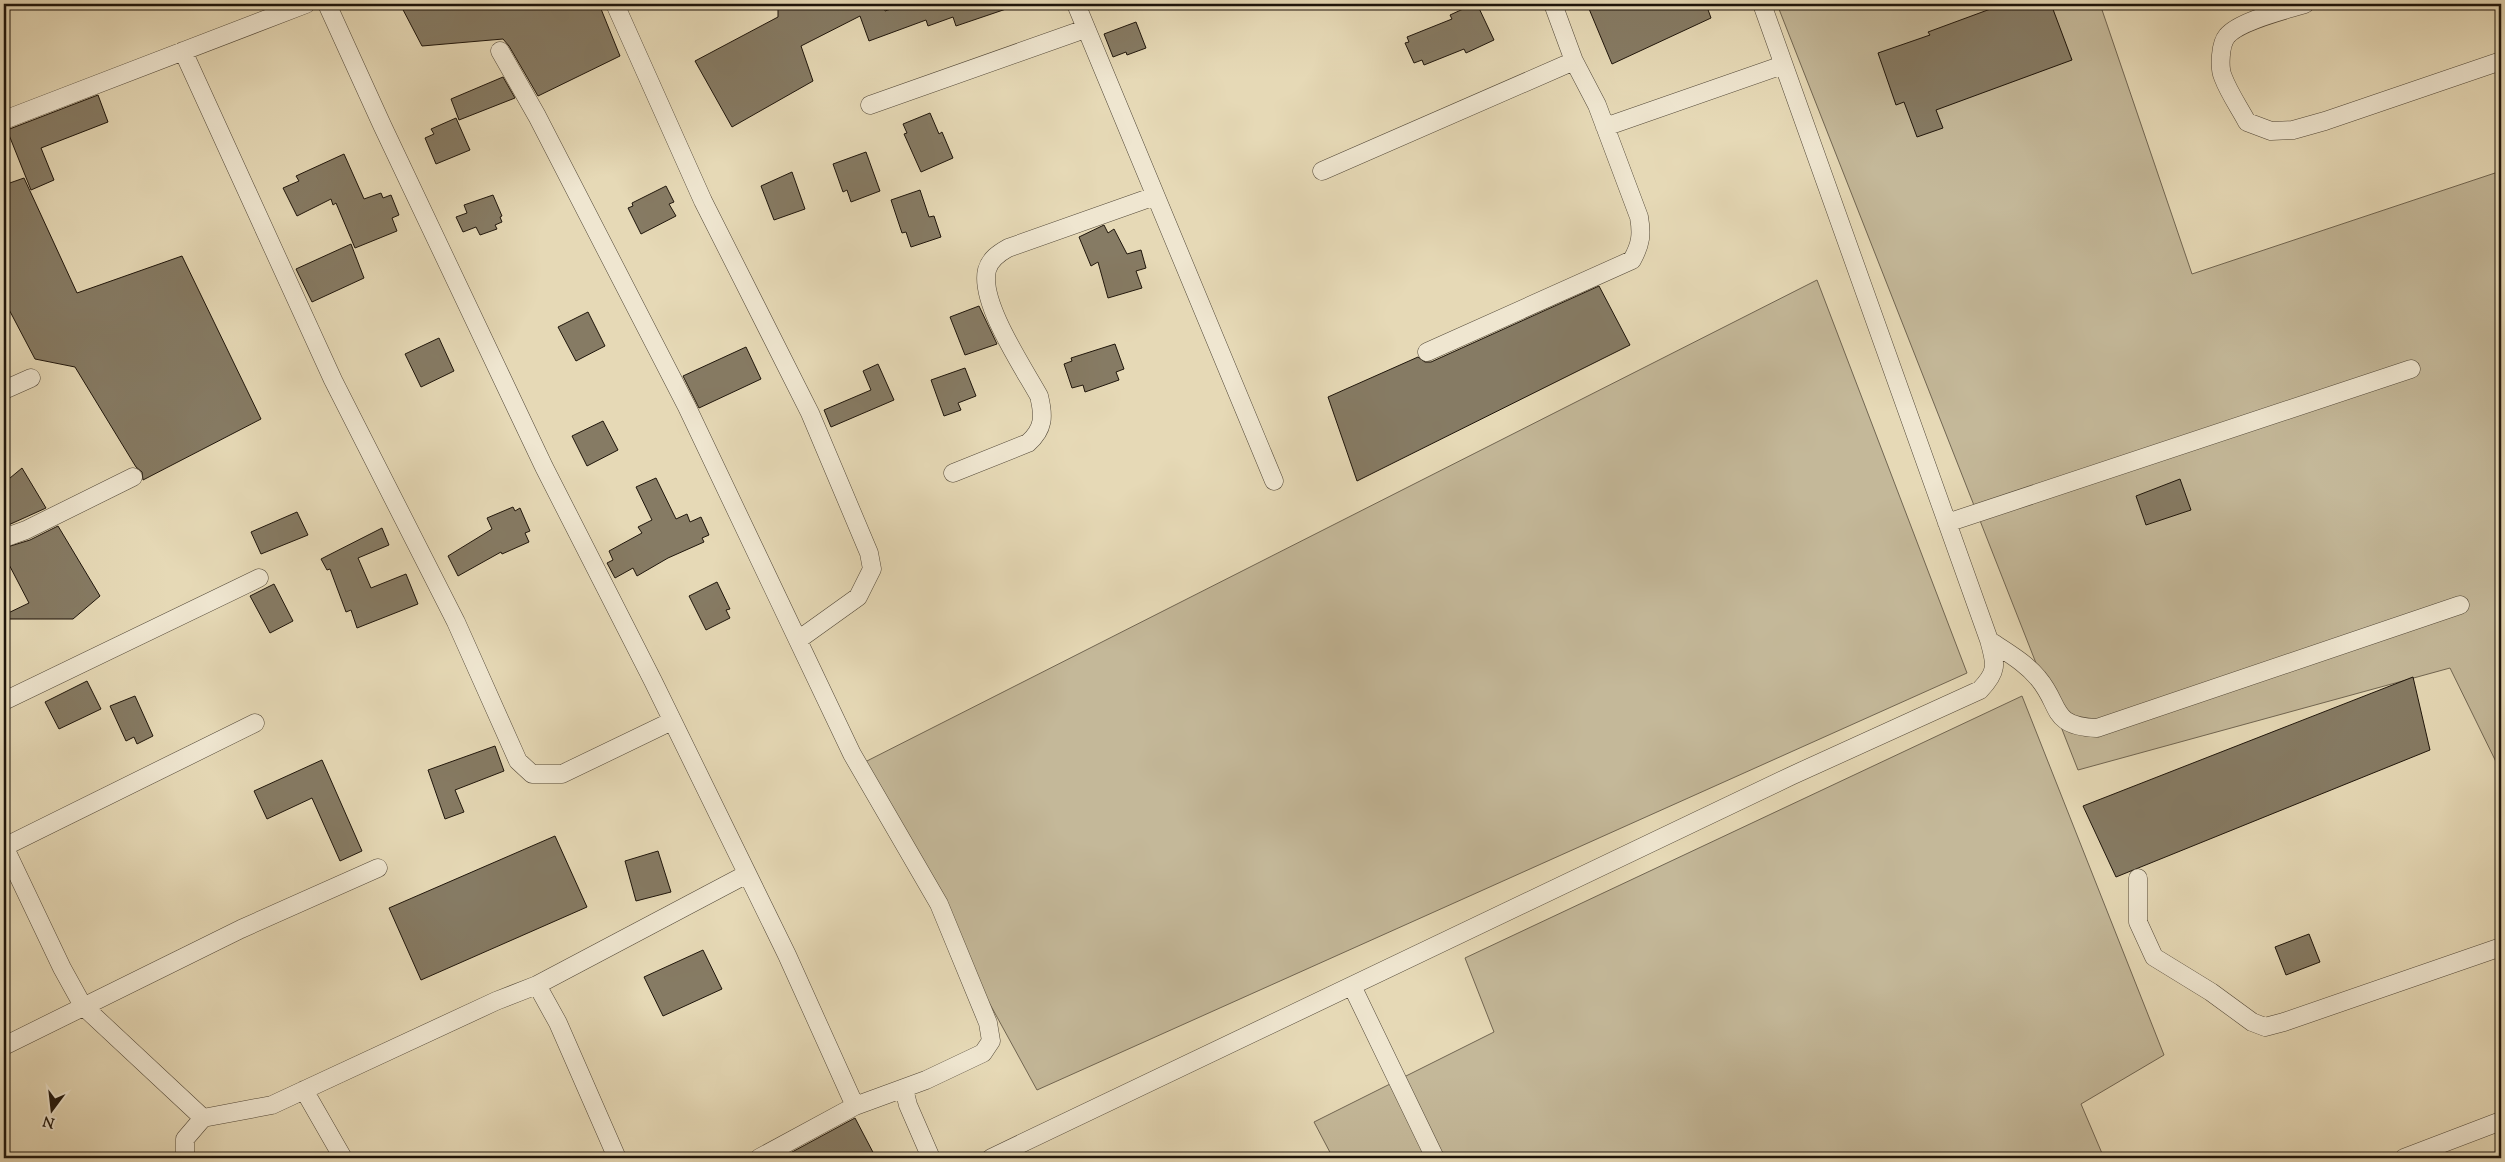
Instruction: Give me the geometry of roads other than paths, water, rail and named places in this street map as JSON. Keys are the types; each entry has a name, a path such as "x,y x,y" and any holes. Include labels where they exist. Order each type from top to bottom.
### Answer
{"street":[{"path":"4,120 306,4"},
{"path":"327,4 382,125 544,467 747,874 856,1106"},
{"path":"615,4 703,201 810,413 869,553 872,570 858,597 798,640"},
{"path":"1076,4 1274,481"},
{"path":"1427,352 1632,260 1640,247 1642,234 1638,216 1597,105 1574,62 1553,4"},
{"path":"991,1158 1791,776 1980,690 1993,677 1994,659 1989,640 1762,4"},
{"path":"2305,4 2242,26 2227,36 2222,76 2247,122 2271,131 2292,130 2325,121 2501,61"},
{"path":"870,105 1085,29"},
{"path":"183,51 332,380 456,622 518,760 532,774 562,774 672,721"},
{"path":"500,51 537,116 687,407 852,754 940,904 988,1023 991,1041 982,1053 904,1089 856,1106 759,1158"},
{"path":"1322,171 1574,62"},
{"path":"1605,126 1783,65"},
{"path":"953,473 1028,443 1038,435 1042,420 1039,396 994,314 986,287 987,268 996,254 1008,248 1155,196"},
{"path":"1947,523 2411,369"},
{"path":"4,390 31,378"},
{"path":"4,538 26,530 133,477"},
{"path":"4,701 259,578"},
{"path":"1989,640 2021,662 2038,677 2064,721 2081,727 2097,728 2460,605"},
{"path":"203,1118 83,1006 9,872 4,847 255,723"},
{"path":"4,1046 242,929 378,868"},
{"path":"185,1158 186,1139 203,1118 272,1105 496,1001 537,985 747,874"},
{"path":"2138,878 2138,922 2154,957 2211,992 2239,1015 2265,1027 2501,947"},
{"path":"537,985 558,1023 617,1158"},
{"path":"1352,986 1435,1158"},
{"path":"904,1089 908,1105 931,1158"},
{"path":"304,1090 343,1158"},
{"path":"2404,1158 2501,1121"}]}
